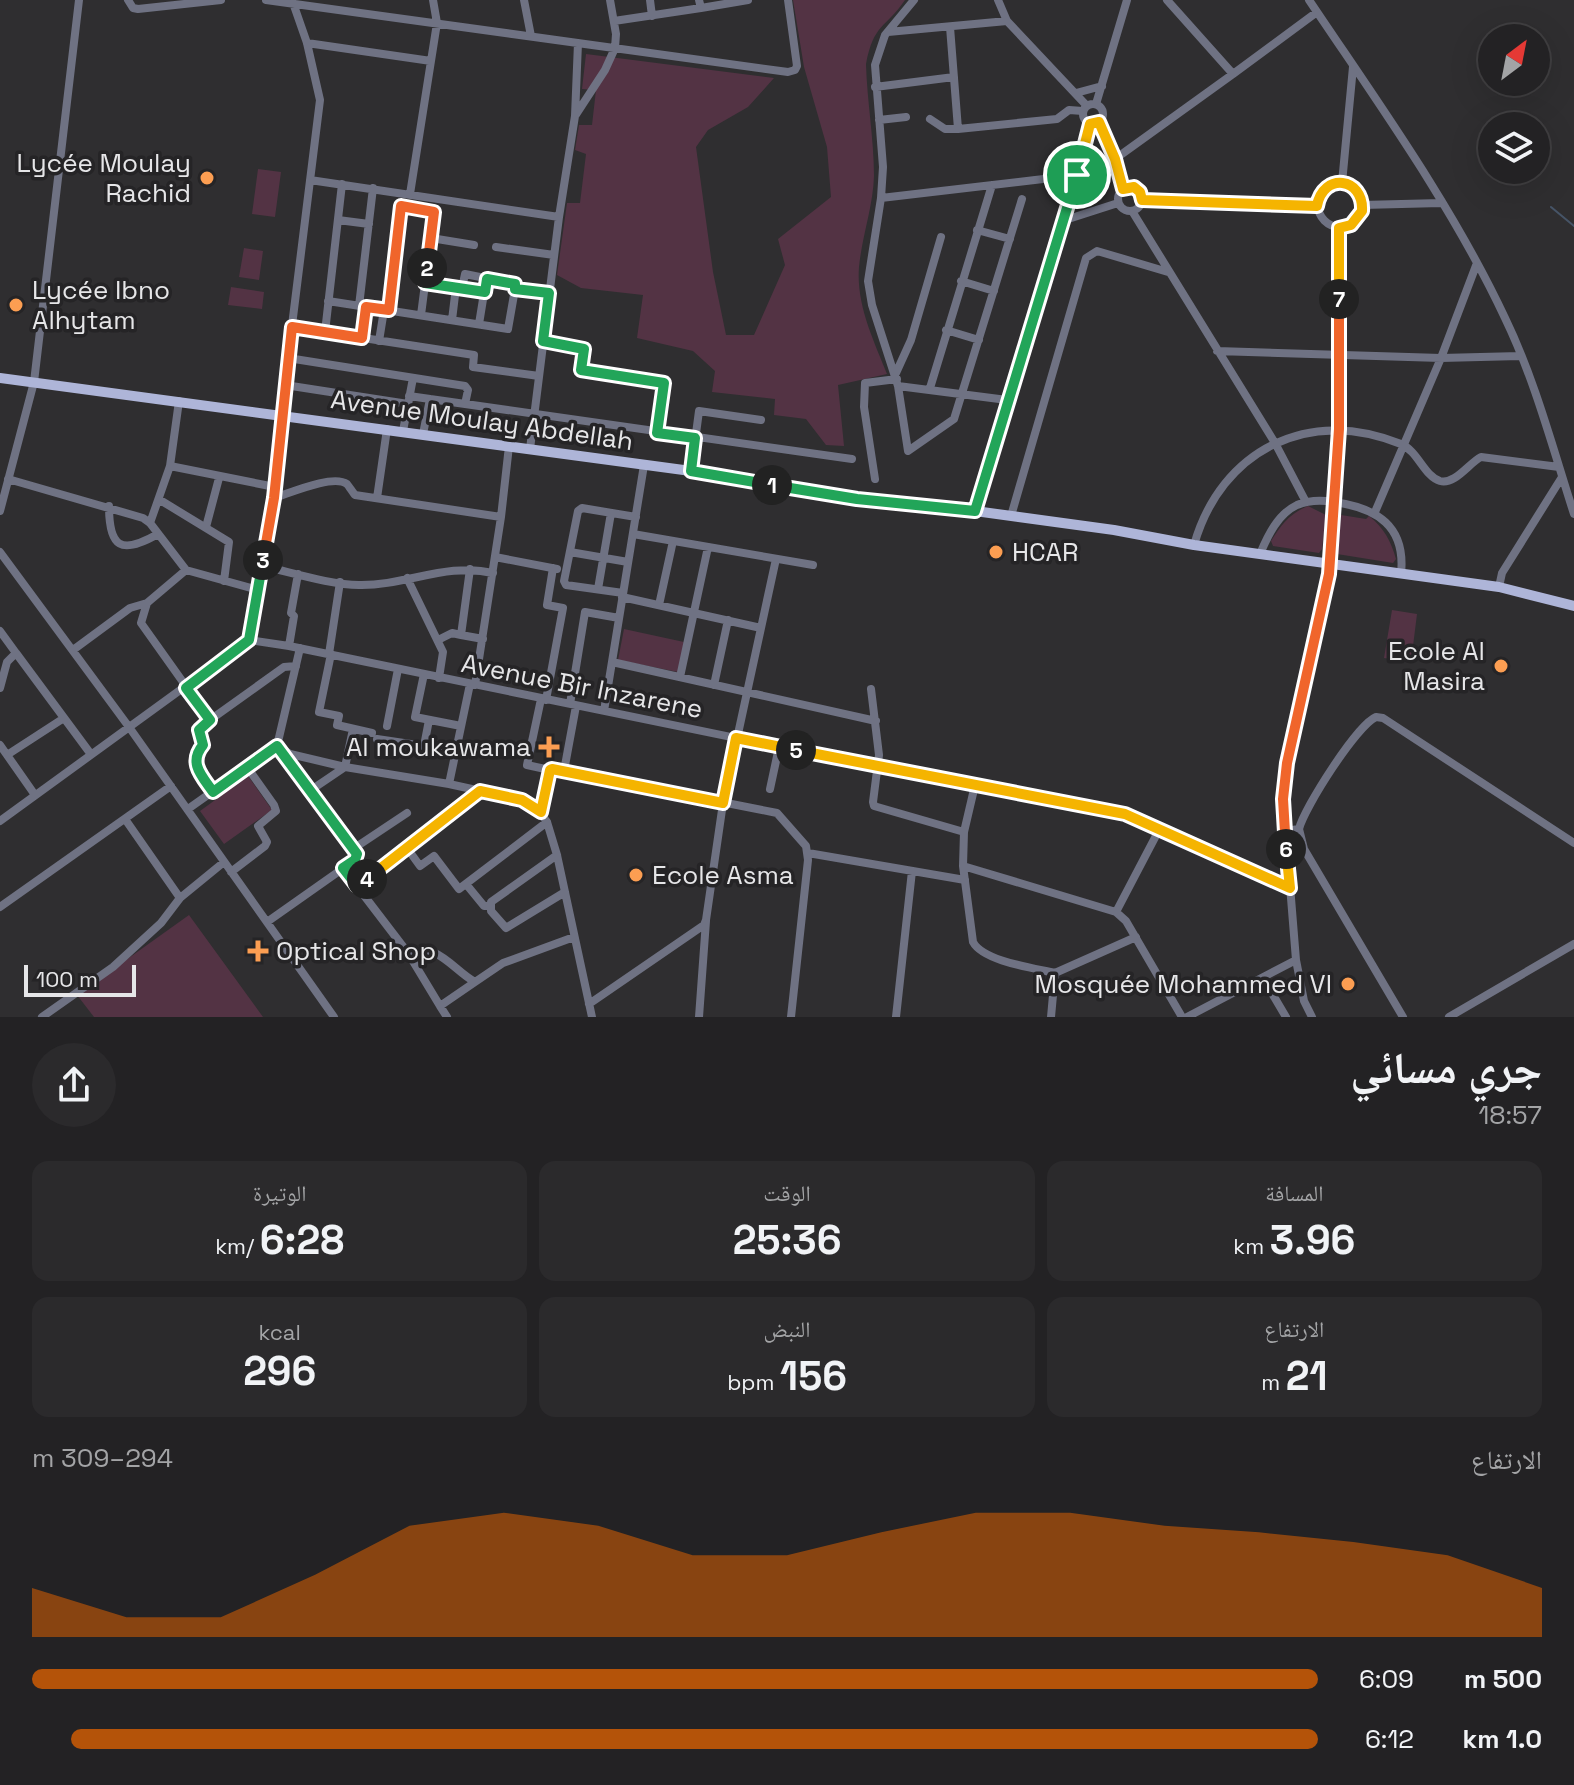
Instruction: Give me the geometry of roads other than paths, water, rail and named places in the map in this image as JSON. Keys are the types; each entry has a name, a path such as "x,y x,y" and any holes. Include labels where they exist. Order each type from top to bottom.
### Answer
{"main road":[{"name":"Avenue Moulay Abdellah","path":"0,378 691,471 857,499 1114,530 1194,545 1499,587 1574,606"}],"street":[{"path":"0,511 34,382 79,0"},
{"path":"128,0 133,8 138,9 221,0"},
{"path":"266,0 788,72 797,66 788,0"},
{"path":"379,341 401,206 431,61 437,23 433,0"},
{"path":"524,0 531,36"},
{"path":"575,116 605,70 615,48 610,0"},
{"path":"650,0 652,16"},
{"path":"614,21 652,16 700,4 748,0"},
{"path":"914,0 888,32 875,65 883,167 868,281 872,305 897,379 908,451 954,419 1022,199"},
{"path":"975,511 1062,221 1095,123 1104,114 1089,107 1007,21 998,0"},
{"path":"1123,189 1115,159 1095,123 1085,120 1102,86 1127,0"},
{"path":"1167,0 1233,74"},
{"path":"1309,0 1477,263 1506,320 1520,356 1574,514"},
{"path":"0,821 249,640 274,498 281,414 320,100 307,43 293,2"},
{"path":"1115,159 1317,12"},
{"path":"888,32 1007,21"},
{"path":"950,27 958,129"},
{"path":"307,43 431,61"},
{"path":"530,449 575,116 578,43"},
{"path":"1342,183 1354,66"},
{"path":"875,87 954,77"},
{"path":"1075,91 1102,86"},
{"path":"1069,110 1075,91"},
{"path":"930,119 945,129 958,129 1057,119 1069,110 1089,107"},
{"path":"879,120 906,117"},
{"path":"881,198 1077,175"},
{"path":"310,180 559,217"},
{"path":"1342,183 1358,192 1362,205 1356,222 1339,228 1326,223 1317,206 1324,189 1342,183"},
{"path":"325,332 342,184"},
{"path":"930,388 992,185"},
{"path":"1134,187 1140,192 1142,200 1139,207 1132,211 1118,203 1118,195 1123,189 1134,187"},
{"path":"362,338 373,188"},
{"path":"1142,200 1317,206"},
{"path":"1062,221 1118,203"},
{"path":"1362,205 1441,203"},
{"path":"401,206 434,212 421,315"},
{"path":"1132,211 1275,443 1306,502"},
{"path":"338,220 369,224"},
{"path":"1312,1017 1304,1001 1296,960 1283,799 1287,763 1330,563 1339,429 1339,228"},
{"path":"977,230 1010,239"},
{"path":"897,379 941,237"},
{"path":"431,238 474,245"},
{"path":"496,247 554,255"},
{"path":"1011,516 1086,258 1097,251 1168,272"},
{"path":"1375,512 1441,358 1477,263"},
{"path":"328,301 452,320 509,328 515,284 465,274 452,320"},
{"path":"479,324 487,279"},
{"path":"961,281 994,291"},
{"path":"425,283 485,292"},
{"path":"515,289 549,293"},
{"path":"292,327 474,355 473,367 539,376"},
{"path":"946,330 979,340"},
{"path":"543,341 584,349 581,370 664,383 657,433"},
{"path":"1217,351 1441,358 1520,356"},
{"path":"288,358 465,386 468,390 465,404"},
{"path":"403,431 413,378"},
{"path":"875,479 864,407 865,383 897,379 930,388 1007,400"},
{"path":"285,385 409,400 430,399 852,459"},
{"path":"423,434 430,399"},
{"path":"150,523 170,466 179,401"},
{"path":"691,471 699,411 761,420"},
{"path":"377,498 387,429"},
{"path":"1194,545 1204,516 1227,478 1260,451 1288,438 1339,429 1359,431 1404,445 1440,481 1452,480 1481,457 1560,472"},
{"path":"449,784 483,639 509,446"},
{"path":"604,711 644,465"},
{"path":"170,466 275,487"},
{"path":"1499,587 1502,573 1560,472"},
{"path":"206,527 219,478"},
{"path":"8,479 109,506 150,523 186,570 258,590"},
{"path":"274,498 328,481 339,481 347,484 355,495 501,517"},
{"path":"160,500 224,537 231,545 224,581"},
{"path":"1260,554 1278,521 1290,510 1306,502 1334,502 1375,512 1390,527 1399,544 1403,562 1401,574"},
{"path":"109,506 109,528 118,542 137,545 158,534"},
{"path":"636,517 582,508 578,511 566,585 598,589 761,628"},
{"path":"598,589 611,513"},
{"path":"633,534 813,565"},
{"path":"659,605 673,541"},
{"path":"680,677 708,547"},
{"path":"0,552 188,809 334,1017"},
{"path":"570,552 628,562"},
{"path":"495,557 566,571"},
{"path":"699,1017 706,920 723,803 776,559"},
{"path":"262,566 359,585 470,569 493,573"},
{"path":"553,568 547,605 563,608 527,765 777,813 806,846 808,853 791,1017"},
{"path":"461,635 470,569"},
{"path":"73,650 130,608 147,603 186,570"},
{"path":"289,646 298,574"},
{"path":"407,578 443,652 439,678"},
{"path":"340,582 319,712 339,716 337,725 424,746 429,720"},
{"path":"147,603 141,623 210,720"},
{"path":"564,771 585,612 619,618"},
{"path":"714,685 728,620"},
{"path":"0,631 90,753"},
{"path":"438,640 452,633 483,639"},
{"name":"Avenue Bir Inzarene","path":"249,640 877,767 1102,808 1160,828 1290,888"},
{"path":"188,809 277,746 300,648"},
{"path":"0,688 7,662 16,653"},
{"path":"612,662 876,721"},
{"path":"213,792 196,767 196,754 203,745 199,730 284,667 296,666"},
{"path":"387,726 398,669"},
{"path":"424,674 415,717 461,726"},
{"path":"871,689 879,755 874,806 964,832"},
{"path":"1403,1017 1304,849 1299,829 1306,810 1364,724 1376,717 1383,718 1574,843"},
{"path":"7,755 64,718"},
{"path":"311,790 345,767 353,729"},
{"path":"425,742 457,749"},
{"path":"0,745 35,795"},
{"path":"277,746 290,754 345,767 522,800 541,812 557,855 592,1017"},
{"path":"267,922 355,860 357,854 277,746"},
{"path":"770,789 779,747"},
{"path":"231,872 265,846 267,842 258,826 276,811 247,767"},
{"path":"541,812 550,770"},
{"path":"975,785 964,832 963,866 973,942 977,950 992,957 1055,973 1136,937"},
{"path":"0,907 171,786"},
{"path":"357,886 480,791"},
{"path":"353,849 407,813"},
{"path":"125,819 180,898"},
{"path":"407,848 420,866 434,856 459,889 547,822"},
{"path":"1116,912 1160,828"},
{"path":"1285,831 1299,829"},
{"path":"808,853 965,880"},
{"path":"490,906 491,902 557,855"},
{"path":"42,1017 113,967 161,923 180,898 224,862"},
{"path":"963,866 1116,912 1126,921 1184,1017 1296,960"},
{"path":"343,868 408,953 447,1017"},
{"path":"896,1017 912,871"},
{"path":"466,884 484,906 490,906"},
{"path":"490,906 506,928 565,892"},
{"path":"589,1004 704,925 706,920"},
{"path":"440,1006 503,963 574,937"},
{"path":"1449,1017 1574,944"},
{"path":"408,953 417,949 435,954 457,966 475,982"},
{"path":"1051,1017 1055,973"},
{"path":"1263,978 1286,1017"}],"waterway":[{"path":"1551,207 1574,226"}],"place":[{"name":"Lycée Moulay Rachid","path":"207,178"},
{"name":"Lycée Ibno Alhytam","path":"16,305"},
{"name":"HCAR","path":"996,552"},
{"name":"Ecole Al Masira","path":"1501,666"},
{"name":"Al moukawama","path":"549,747"},
{"name":"Ecole Asma","path":"636,875"},
{"name":"Optical Shop","path":"258,951"},
{"name":"Mosquée Mohammed VI","path":"1348,984"}]}
